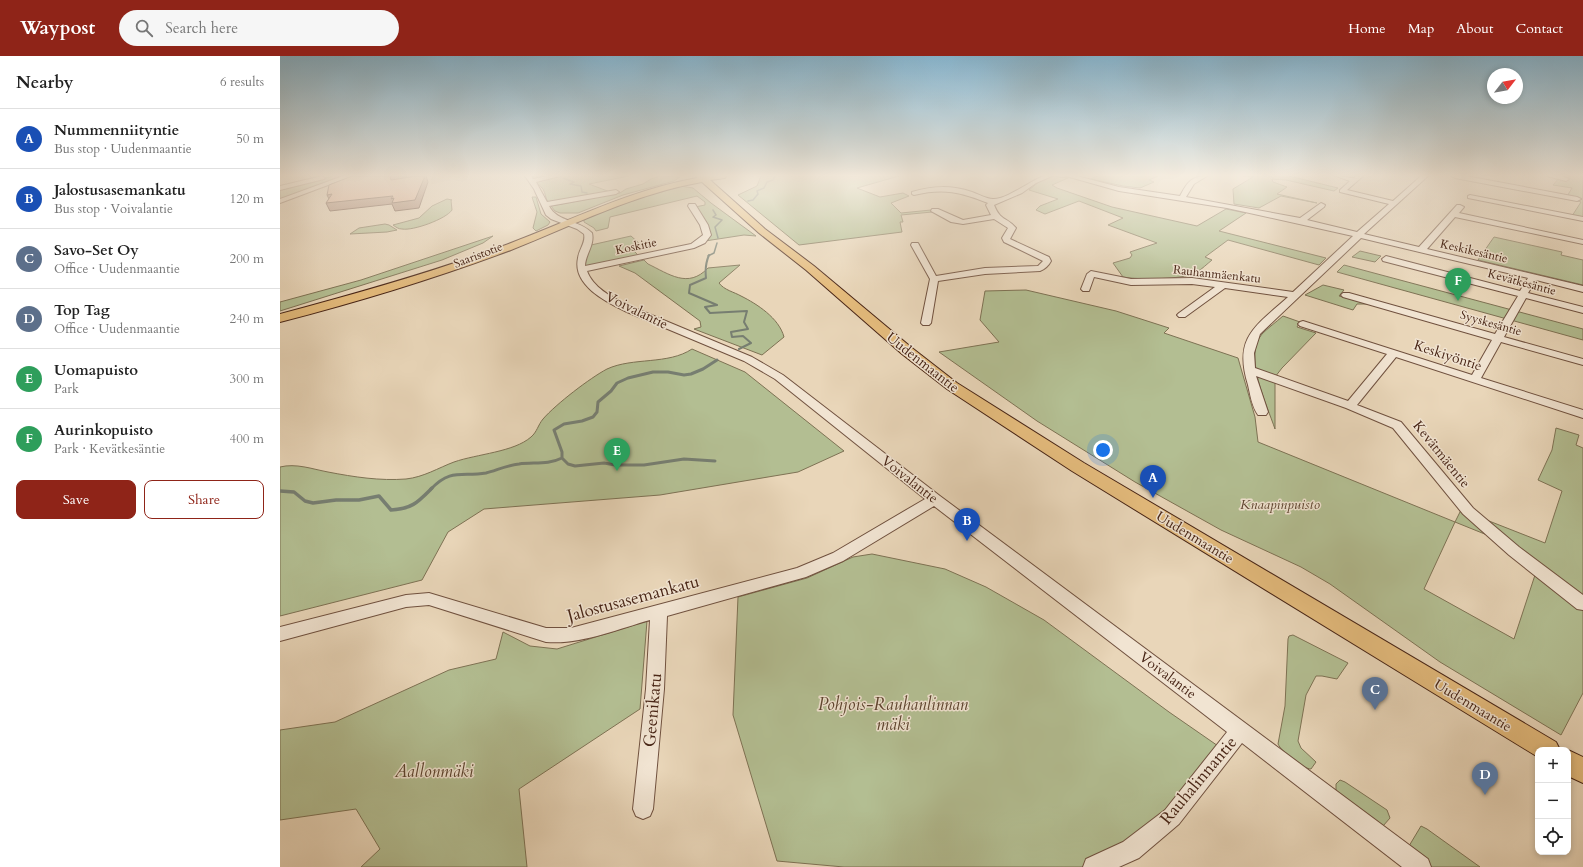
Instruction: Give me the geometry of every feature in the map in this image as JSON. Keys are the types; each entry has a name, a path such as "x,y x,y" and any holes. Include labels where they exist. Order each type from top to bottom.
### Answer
{"main road":[{"name":"Saaristotie","path":"280,318 500,250 587,214"},
{"name":"Uudenmaantie","path":"736,214 762,231 810,268 952,386 1008,423 1543,747"},
{"path":"1571,764 1583,771"}],"street":[{"path":"551,214 586,230 589,237 580,263 581,270"},
{"name":"Koskitie","path":"581,270 694,246 702,241 707,235 704,225 697,214"},
{"path":"934,279 984,271 1040,268 1047,261 1044,257 1007,240 1006,238 1012,228 995,217 963,222 954,220 941,214"},
{"name":"Keskikesäntie","path":"1269,214 1301,220 1583,289"},
{"path":"1301,220 1309,214"},
{"path":"1262,412 1249,370 1248,360 1250,345 1255,333 1381,214"},
{"path":"1421,250 1454,214 1583,242"},
{"path":"1562,214 1583,219"},
{"path":"915,245 934,279 926,323"},
{"name":"Kevätkesäntie","path":"1386,259 1583,310"},
{"name":"Voivalantie","path":"581,270 592,286 611,301 727,350 779,377 935,498 1420,867"},
{"name":"Rauhanmäenkatu","path":"1086,289 1091,274 1131,282 1184,280 1294,295"},
{"path":"1475,379 1533,277"},
{"path":"1182,315 1224,285"},
{"name":"Syyskesäntie","path":"1346,294 1583,362"},
{"name":"Keskiyöntie","path":"1303,324 1583,414"},
{"path":"1350,406 1394,353"},
{"name":"Kevätmäentie","path":"1249,370 1350,406 1397,425 1468,511 1514,551 1583,604"},
{"name":"Jalostusasemankatu","path":"280,634 394,604 424,599 440,601 530,630 558,636 586,632 659,611 786,578 826,563 935,498"},
{"name":"Geenikatu","path":"643,809 654,689 659,611"},
{"name":"Rauhalinnantie","path":"1094,867 1132,850 1172,817 1240,730"}],"green space":[{"path":"423,214 448,214 414,228 399,229 393,225 419,218"},
{"path":"537,214 541,214 550,222 548,225 536,231 533,228"},
{"path":"596,214 623,214 610,217 608,228 596,231 584,222 584,220"},
{"path":"697,214 726,214 756,236 744,235 705,241"},
{"path":"761,214 913,214 901,215 903,222 900,222 902,232 799,245"},
{"path":"1112,214 1143,214 1197,226 1218,214 1245,214 1219,231 1326,258 1319,265 1228,240 1205,257 1212,260 1199,271 1191,275 1161,279 1123,277 1113,263 1130,258 1132,255 1130,252 1157,243 1108,225 1123,218"},
{"path":"1573,214 1583,214 1583,218 1572,216"},
{"path":"385,224 397,230 350,234 359,228"},
{"path":"493,236 483,243 442,260 280,311 280,302 361,280"},
{"path":"631,236 641,245 631,248 640,257 586,268 585,262 591,245"},
{"path":"1494,237 1562,252 1561,255 1583,260 1583,285 1478,260"},
{"path":"1360,251 1381,256 1375,262 1352,257"},
{"path":"644,260 648,264 671,275 686,279 693,278 701,274 708,268 740,265 719,283 726,289 747,299 767,312 777,324 784,337 762,355 694,329 701,327 700,321 635,273 619,266"},
{"path":"1344,265 1583,329 1583,340 1337,272"},
{"path":"1323,285 1344,290 1339,296 1368,304 1357,304 1353,310 1305,295"},
{"name":"Knaapinpuisto","path":"1026,290 1116,311 1169,328 1164,333 1238,358 1255,417 1258,442 1455,522 1461,510 1545,543 1562,491 1538,480 1552,450 1556,428 1579,435 1576,445 1583,448 1583,693 1561,735 1440,662 1330,584 1301,567 1221,530 1135,482 1037,421 939,352 999,342 980,320 985,291","holes":["1455,522 1497,539 1536,572 1514,639 1424,589"]},
{"path":"1283,316 1300,322 1297,327 1316,333 1275,377 1275,429 1258,381 1255,355 1257,343 1262,334"},
{"path":"692,349 745,372 844,451 798,472 660,495 484,509 448,532 422,580 280,616 280,467 298,466 377,479 406,479 419,476 463,459 505,449 524,442 533,435 543,419 556,406 607,369 617,365 672,357 683,354"},
{"name":"Pohjois-Rauhanlinnan mäki","path":"872,554 945,569 986,587 1044,620 1169,712 1221,748 1172,817 1094,867 844,867 777,861 733,715 738,597 807,578 853,557"},
{"name":"Aallonmäki","path":"647,621 640,709 519,789 527,867 361,867 380,849 356,809 280,820 280,730 335,722 449,670 496,659 503,632 530,646 557,649"},
{"path":"1293,635 1348,663 1337,679 1316,676 1306,695 1298,741 1301,748 1316,762 1311,769 1303,766 1293,759 1283,751 1278,744 1285,706 1288,639 1289,636"},
{"path":"1340,780 1387,810 1390,818 1383,826 1336,792 1336,784"},
{"path":"1421,826 1480,867 1431,867 1409,846"}],"waterway":[{"path":"715,214 716,215 713,217 722,220 715,227 718,238"},
{"path":"709,256 714,253 717,243"},
{"path":"709,256 706,266 706,278 690,285 689,293 717,305 705,307 710,313 747,311 744,322 748,329 731,332 732,337 743,336 751,343 739,349"},
{"path":"562,458 562,452 554,430 564,424 582,421 593,417 597,412 598,402 611,391 617,383 628,378 653,372 668,372 684,375 691,374 703,369 717,360"},
{"path":"280,491 294,492 305,501 313,503 336,500 359,500 379,496 391,510 404,508 414,504 438,482 451,476 486,473 507,466 546,462 562,458"},
{"path":"562,458 568,464 575,466 604,463 615,465 644,465 684,459 715,461"}],"place":[{"name":"Aurinkopuisto","path":"1458,301"},
{"name":"Uomapuisto","path":"617,471"},
{"name":"Nummenniityntie","path":"1153,498"},
{"name":"Jalostusasemankatu","path":"967,541"},
{"name":"Savo-Set Oy","path":"1375,710"},
{"name":"Top Tag","path":"1485,795"}]}
